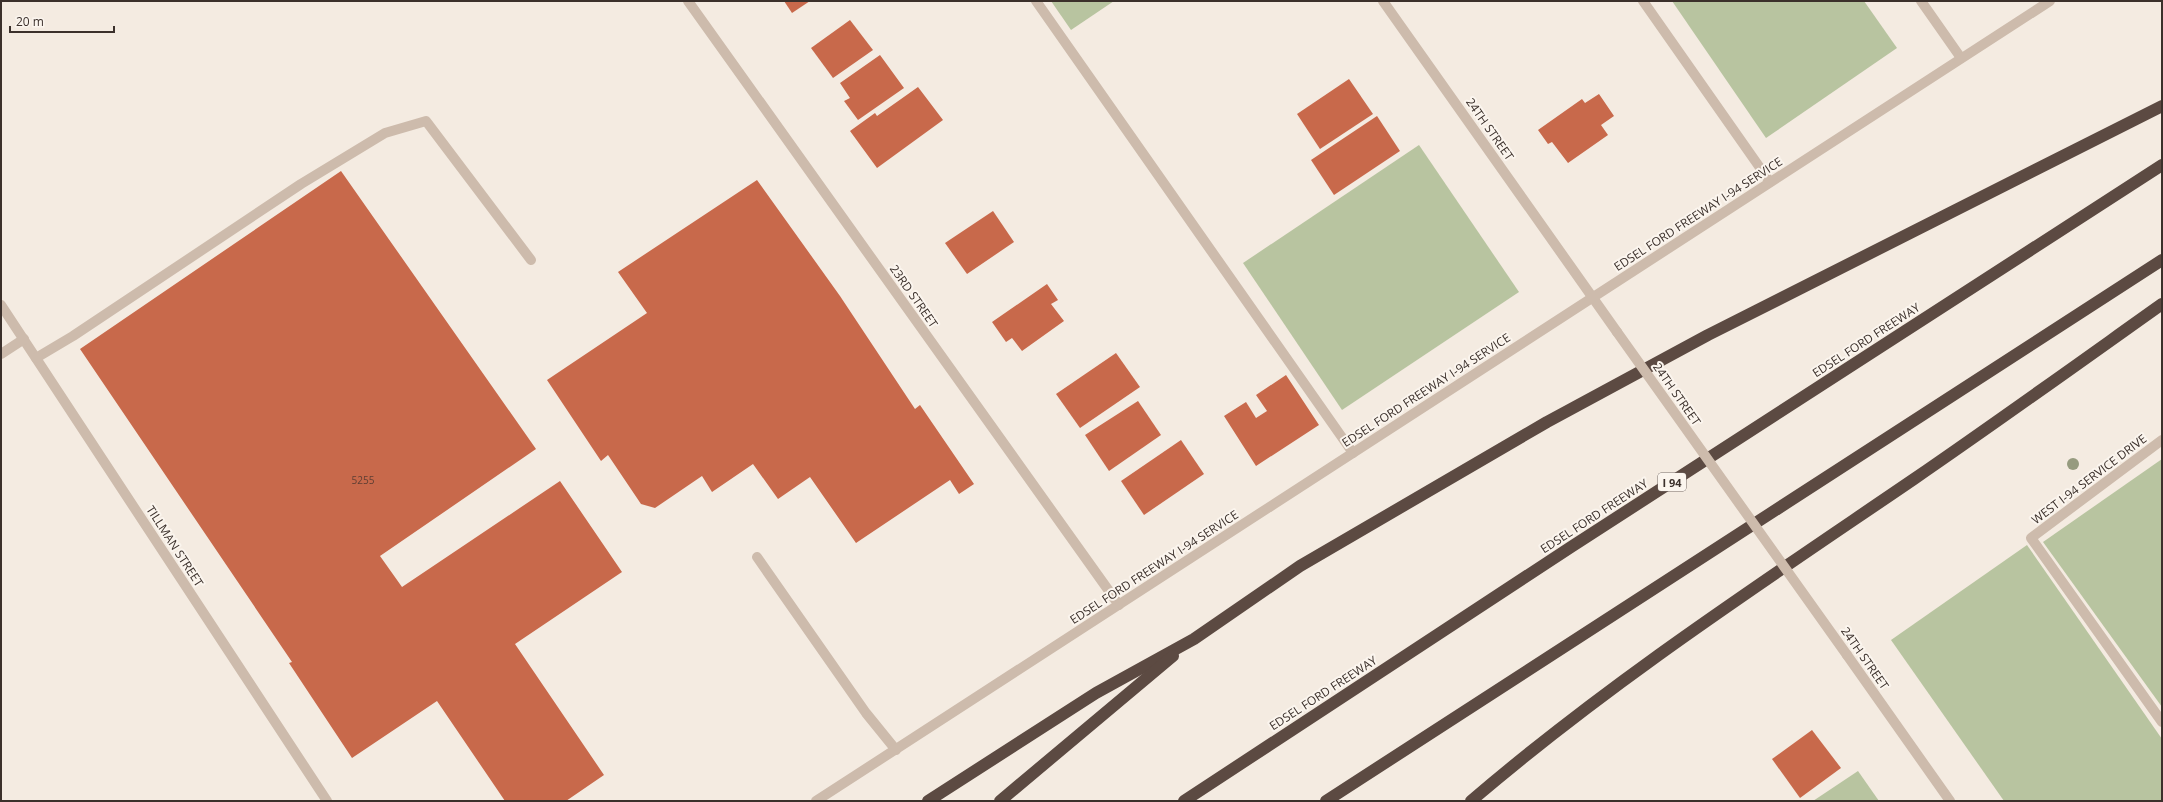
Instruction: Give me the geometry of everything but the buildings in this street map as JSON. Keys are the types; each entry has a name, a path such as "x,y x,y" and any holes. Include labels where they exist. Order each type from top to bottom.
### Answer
{"highway":[{"path":"1000,801 1194,639 1300,566 1547,422 1708,335 2162,106"},
{"name":"EDSEL FORD FREEWAY","path":"1184,801 1578,542 2162,165"},
{"path":"1326,801 2162,260"},
{"path":"1471,801 1589,705 1752,588 1941,460 2162,304"},
{"path":"928,801 1096,693 1194,639"}],"street":[{"name":"23RD STREET","path":"688,1 1119,605"},
{"path":"1036,1 1353,453"},
{"name":"24TH STREET","path":"1383,1 1950,801"},
{"path":"1643,1 1770,182"},
{"path":"1921,1 1961,58"},
{"name":"EDSEL FORD FREEWAY I-94 SERVICE","path":"816,801 2050,1"},
{"path":"36,358 73,336 301,184 385,133 426,121 532,260"},
{"name":"TILLMAN STREET","path":"1,304 327,801"},
{"path":"1,354 24,339"},
{"name":"WEST I-94 SERVICE DRIVE","path":"2162,440 2030,538 2162,722"},
{"path":"757,557 866,713 896,750"}],"green space":[{"path":"1051,1 1114,1 1071,30"},
{"path":"1672,1 1864,1 1897,48 1766,138"},
{"path":"1419,145 1519,292 1342,410 1243,263"},
{"path":"2162,459 2162,707 2043,542"},
{"path":"2027,545 2162,739 2162,801 2004,801 1891,640"},
{"path":"1858,771 1879,801 1813,801"}]}
